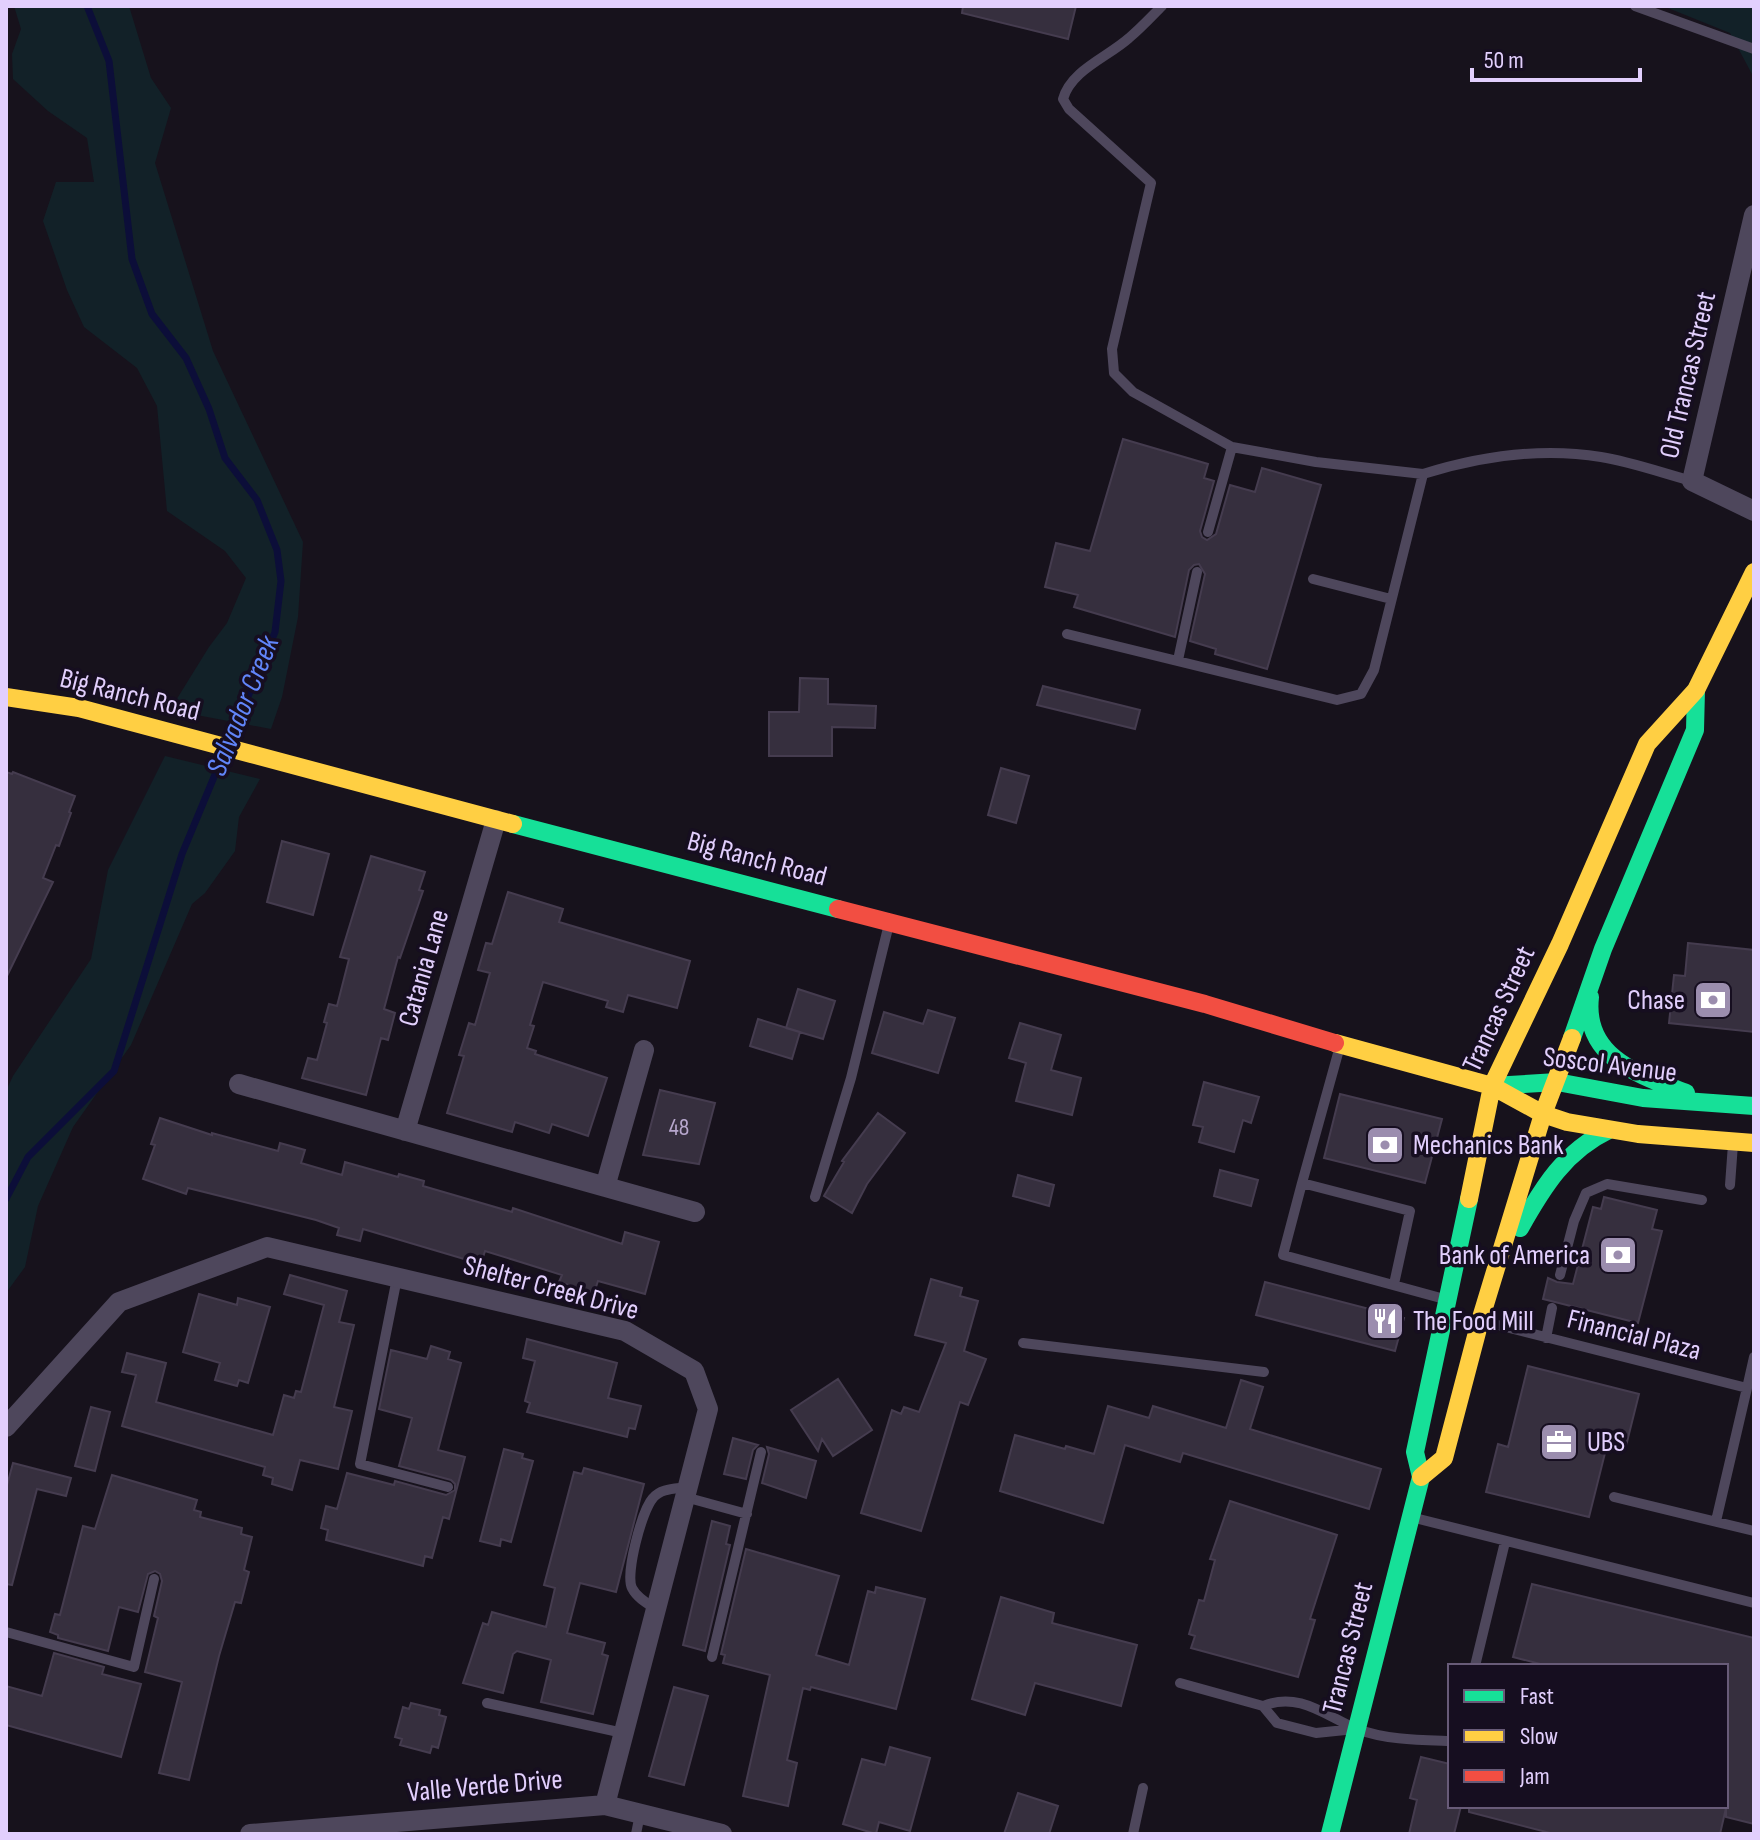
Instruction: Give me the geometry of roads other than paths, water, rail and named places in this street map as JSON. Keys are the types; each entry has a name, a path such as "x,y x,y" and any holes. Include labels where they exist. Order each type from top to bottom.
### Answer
{"main road":[{"name":"Trancas Street","path":"1330,1834 1421,1477 1415,1452 1492,1086 1560,944 1647,744 1696,690 1754,572"},
{"name":"Trancas Street","path":"1421,1477 1444,1458 1480,1321 1543,1114 1603,949 1695,730 1696,690"},
{"name":"Big Ranch Road","path":"6,697 79,708 244,751 496,820 1205,1004 1423,1069 1492,1086"},
{"path":"1603,949 1589,1005 1591,1021 1601,1046 1619,1065 1713,1104"},
{"name":"Soscol Avenue","path":"1492,1086 1557,1082 1615,1094 1754,1106"},
{"name":"Soscol Avenue","path":"1492,1086 1543,1114 1609,1130 1754,1143"},
{"path":"1480,1321 1505,1255 1553,1172 1578,1146 1609,1130"}],"street":[{"name":"Old Trancas Street","path":"1754,217 1692,481 1754,511"},
{"name":"Catania Lane","path":"405,1131 496,820"},
{"path":"605,1187 644,1050"},
{"path":"239,1084 695,1212"},
{"name":"Shelter Creek Drive","path":"6,1427 119,1302 267,1247 625,1331 694,1371 708,1409 605,1805"},
{"name":"Valle Verde Drive","path":"250,1834 331,1831 605,1805 638,1824 722,1834"}],"lane":[{"path":"1162,6 1128,40 1083,72 1066,88 1063,99 1069,109 1151,183 1112,349 1114,373 1133,392 1232,447 1316,462 1423,474 1468,460 1540,452 1602,457 1692,481"},
{"path":"1635,6 1754,49"},
{"path":"1208,532 1232,447"},
{"path":"1067,634 1337,700 1361,694 1374,670 1423,474"},
{"path":"1178,660 1197,572"},
{"path":"1313,579 1391,599"},
{"path":"815,1197 851,1078 889,923"},
{"path":"1340,1045 1283,1255 1449,1300"},
{"path":"1730,1185 1734,1142"},
{"path":"1302,1183 1410,1211 1394,1284"},
{"path":"1560,1275 1574,1221 1586,1193 1607,1184 1702,1200"},
{"path":"397,1278 360,1464 448,1487"},
{"path":"1546,1338 1552,1308"},
{"name":"Financial Plaza","path":"1480,1321 1747,1388"},
{"path":"1023,1343 1264,1372"},
{"path":"1716,1521 1754,1357"},
{"path":"712,1657 761,1452"},
{"path":"656,1609 632,1588 629,1572 652,1498 664,1490 686,1492 747,1514"},
{"path":"1614,1497 1754,1531"},
{"path":"1409,1517 1754,1603"},
{"path":"1475,1664 1505,1542"},
{"path":"6,1632 134,1667 154,1579"},
{"path":"1180,1683 1263,1706 1277,1723 1316,1733 1357,1729"},
{"path":"1263,1706 1279,1699 1322,1710 1357,1729 1397,1739 1448,1741"},
{"path":"487,1703 623,1733"},
{"path":"1133,1834 1143,1788"}],"waterway":[{"name":"Salvador Creek","path":"87,6 109,61 132,259 152,314 186,358 209,409 225,458 257,500 277,550 281,581 275,632 229,742"},
{"name":"Salvador Creek","path":"6,1199 28,1157 114,1071 182,854 224,753"}],"place":[{"name":"Chase","path":"1713,1000"},
{"name":"Mechanics Bank","path":"1385,1145"},
{"name":"Bank of America","path":"1618,1255"},
{"name":"The Food Mill","path":"1385,1321"},
{"name":"UBS","path":"1559,1442"}]}
